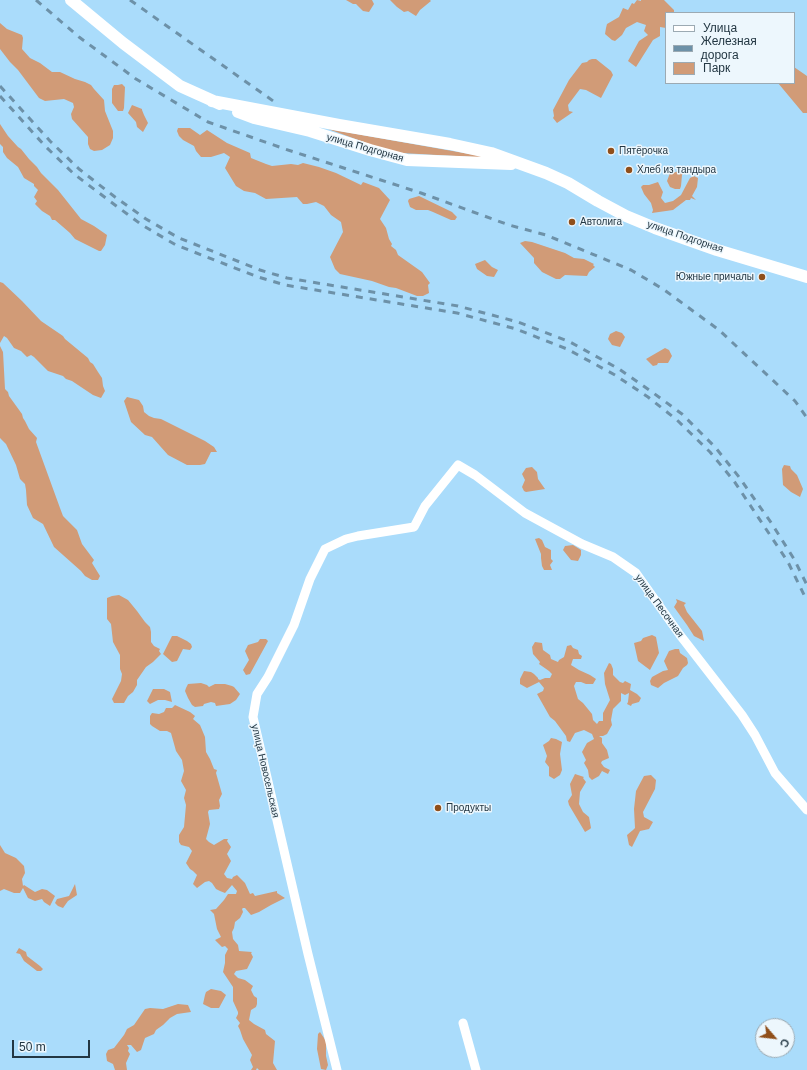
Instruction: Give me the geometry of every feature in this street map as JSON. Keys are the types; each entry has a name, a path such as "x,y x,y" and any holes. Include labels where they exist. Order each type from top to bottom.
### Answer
{"main road":[{"name":"улица Подгорная","path":"71,0 124,44 180,86 254,118 310,131 407,160 524,164"},
{"name":"улица Подгорная","path":"212,101 339,126 491,152 546,173 626,216 655,228 718,250 807,277"}],"street":[{"name":"улица Песочная","path":"425,506 458,465 476,475 526,513 582,544 614,556 636,573 680,635 742,715 755,735 775,773 807,810"},
{"name":"улица Новосельская","path":"337,1070 308,954 253,717 257,694 268,677 294,625 310,580 326,549 346,539 414,527 425,506"},
{"path":"463,1023 476,1070"}],"green space":[{"path":"346,0 372,0 374,4 369,12 363,11 356,4"},
{"path":"390,0 431,1 420,10 416,16 408,11 404,12"},
{"path":"637,0 664,0 674,10 674,12 665,12 665,28 660,27 660,36 653,40 636,67 628,61 639,41 648,35 644,31 646,25 637,22 626,28 622,35 615,41 605,34 607,24 619,17 623,8 628,10 632,3 634,4"},
{"path":"0,23 7,29 22,35 22,49 30,58 52,72 60,72 91,85 104,100 105,111 113,131 113,138 110,145 102,150 94,151 90,149 88,137 72,119 71,114 74,107 73,103 64,99 45,101 39,98 0,49"},
{"path":"596,59 611,71 613,75 601,98 586,90 580,89 568,105 569,111 573,112 557,123 553,118 553,110 569,80 582,63"},
{"path":"795,68 807,76 807,113 803,113 779,84 795,84"},
{"path":"122,84 125,87 124,108 123,111 118,111 112,103 112,89 114,85"},
{"path":"132,105 142,109 148,123 143,132 137,127 136,122 128,113"},
{"path":"0,124 8,136 58,190 81,219 107,235 105,245 101,251 75,239 70,233 55,220 52,220 50,216 35,204 37,201 34,197 38,190 34,184 24,178 18,167 7,158 3,152 3,147 0,144"},
{"path":"178,128 190,128 200,135 207,130 227,143 250,153 251,158 272,166 291,164 298,165 303,163 336,173 361,185 363,182 379,188 390,200 380,219 386,228 392,244 391,246 396,250 398,255 422,272 430,283 428,285 429,293 423,296 417,296 372,281 340,274 335,269 330,257 343,232 341,222 331,215 324,206 316,202 303,204 297,197 266,199 255,193 244,191 236,186 225,168 230,157 224,153 211,157 201,157 194,146 179,136 177,131"},
{"path":"328,129 492,158 401,153 372,145"},
{"path":"679,170 684,172 682,175 680,189 675,189 670,187 667,181 670,173"},
{"path":"694,176 698,178 697,187 692,196 696,200 691,198 673,210 652,213 653,210 651,203 641,187 643,185 658,182 663,192 661,198 665,203 673,201 681,195 690,178"},
{"path":"419,196 452,212 457,217 455,220 451,220 428,210 416,210 410,207 408,201 409,199"},
{"path":"525,241 565,253 574,258 584,259 594,264 593,265 595,267 587,276 565,275 560,279 556,279 542,272 534,263 534,258 520,243"},
{"path":"485,260 492,267 498,270 494,277 487,276 477,269 475,264"},
{"path":"0,282 3,283 22,301 41,321 63,336 88,358 102,378 105,391 101,398 93,395 63,376 48,371 34,357 31,355 27,357 21,351 14,348 4,336 0,343"},
{"path":"616,331 622,333 625,337 620,347 612,345 608,339 610,334"},
{"path":"0,346 3,352 5,389 22,414 29,429 37,438 36,442 63,516 77,530 82,544 94,560 92,563 100,576 98,580 92,580 85,576 54,547 43,524 33,518 27,505 25,484 20,479 16,465 6,444 0,438"},
{"path":"665,348 669,350 672,356 668,363 658,363 657,365 653,366 646,359"},
{"path":"127,397 139,400 143,406 144,412 149,416 161,419 205,441 214,447 217,452 211,452 205,464 200,465 187,465 168,455 152,437 145,435 131,422 124,401"},
{"path":"784,465 790,466 797,475 803,489 800,497 783,485 782,469"},
{"path":"532,467 537,472 538,479 545,489 526,492 522,487 525,480 522,474 526,468"},
{"path":"539,538 542,540 545,547 551,550 551,559 553,561 550,565 552,570 544,570 542,566 541,554 535,539"},
{"path":"573,545 581,550 581,555 578,561 571,560 563,550 565,546"},
{"path":"119,595 128,600 150,627 151,642 154,646 160,649 159,651 161,654 146,667 137,680 137,685 133,692 128,696 124,703 114,703 112,699 121,681 122,674 120,669 120,655 113,642 111,624 107,619 107,598"},
{"path":"676,599 686,603 684,605 687,612 702,631 704,641 694,636 674,607 677,602"},
{"path":"652,635 656,637 659,653 650,670 638,661 634,643"},
{"path":"172,636 177,636 187,641 192,647 190,650 183,649 177,661 172,662 163,654"},
{"path":"260,639 266,639 268,641 250,674 246,675 243,670 249,660 245,651 248,645 258,642"},
{"path":"535,642 542,643 543,650 550,655 551,659 558,662 564,657 567,646 571,645 573,648 578,650 579,654 582,656 581,659 573,659 571,665 596,679 593,684 576,682 574,686 578,699 592,714 593,720 597,724 599,721 603,721 603,713 610,700 605,684 604,673 609,663 613,669 613,675 620,682 623,683 625,681 631,684 630,690 641,698 639,702 632,704 631,706 627,704 629,693 625,695 621,693 621,701 613,709 611,720 612,725 607,734 599,736 602,738 602,743 607,750 609,758 601,763 604,767 610,770 608,774 602,771 599,776 592,780 589,777 588,770 584,763 586,760 582,752 587,743 594,739 592,734 584,730 575,733 570,742 567,741 566,736 555,721 550,717 537,694 543,691 544,688 539,682 527,688 520,684 520,679 524,671 531,672 540,680 550,678 552,674 539,664 540,662 533,654 532,647"},
{"path":"679,649 680,653 687,658 687,665 678,676 664,683 658,688 651,685 650,681 652,677 668,670 664,661 669,651"},
{"path":"201,683 209,687 215,684 225,684 234,687 240,694 236,700 230,704 216,706 215,703 211,702 204,704 203,706 195,707 192,705 185,691 188,684"},
{"path":"153,689 164,689 170,692 172,702 158,700 150,704 147,701"},
{"path":"175,705 195,716 193,719 200,725 205,737 206,752 214,769 217,770 216,773 222,794 219,800 219,809 209,810 208,812 210,824 206,839 214,845 224,839 228,839 227,841 231,847 227,854 231,861 224,874 227,878 232,879 237,875 245,883 250,894 253,893 255,896 277,891 277,893 285,898 251,915 245,908 243,908 243,912 240,918 235,922 232,932 233,939 238,945 239,951 252,952 253,957 247,969 236,971 234,974 238,978 245,980 253,986 251,990 257,998 257,1004 256,1007 251,1010 249,1020 265,1030 266,1034 275,1041 273,1063 277,1070 259,1070 257,1068 256,1070 251,1070 253,1067 250,1060 252,1055 238,1026 240,1023 236,1018 238,1012 233,1001 233,987 223,972 225,955 228,949 225,946 222,947 215,940 221,937 217,929 214,914 210,910 216,909 228,894 236,894 237,891 232,885 225,893 216,889 209,881 197,888 193,884 197,875 186,863 192,851 189,847 181,845 179,842 179,835 184,827 186,805 184,798 186,790 181,781 184,771 182,760 176,751 171,733 167,731 160,731 150,724 150,716 152,713 159,714 164,712 166,708 172,708"},
{"path":"551,738 562,742 560,754 562,770 560,775 554,779 549,776 549,767 545,762 547,756 543,745"},
{"path":"575,774 584,777 583,778 586,782 580,792 579,804 583,812 589,817 591,828 585,832 568,801 572,795 570,784"},
{"path":"651,775 656,780 655,789 643,812 644,817 653,822 649,829 640,831 632,847 629,845 627,835 635,828 634,809 636,791 644,776"},
{"path":"0,845 5,853 16,858 24,866 25,873 22,879 23,886 24,885 35,892 42,889 47,890 55,896 50,906 42,899 35,901 28,898 23,888 20,893 14,893 4,889 0,891"},
{"path":"75,884 77,895 68,901 63,908 58,906 55,903 57,899 69,896"},
{"path":"19,948 26,952 27,956 43,969 41,971 37,971 24,961 20,954 16,953"},
{"path":"211,989 221,991 226,995 219,1008 211,1008 203,1004 206,992"},
{"path":"178,1004 188,1005 191,1012 177,1014 170,1018 156,1030 154,1034 145,1038 141,1050 137,1052 131,1045 127,1045 130,1054 126,1063 127,1070 115,1070 113,1064 107,1061 106,1054 108,1050 114,1048 127,1029 134,1025 145,1009 163,1009"},
{"path":"320,1032 326,1041 326,1056 328,1065 326,1070 321,1069 317,1049 318,1034"}],"railway":[{"path":"36,0 79,37 136,79 208,122 285,149 421,193 509,225 546,235 631,270 663,289 719,330 795,401 807,418"},
{"path":"130,0 276,103"},
{"path":"0,86 50,141 79,169 146,219 179,238 260,270 287,278 458,306 518,322 570,342 619,369 682,414 715,447 739,477 772,524 794,559 807,585"},
{"path":"0,96 45,146 74,174 142,225 176,245 258,277 285,285 457,313 516,329 567,349 615,375 648,397 677,420 710,452 734,481 788,562 807,601"}],"place":[{"name":"Пятёрочка","path":"611,151"},
{"name":"Хлеб из тандыра","path":"629,170"},
{"name":"Автолига","path":"572,222"},
{"name":"Южные причалы","path":"762,277"},
{"name":"Продукты","path":"438,808"}]}
